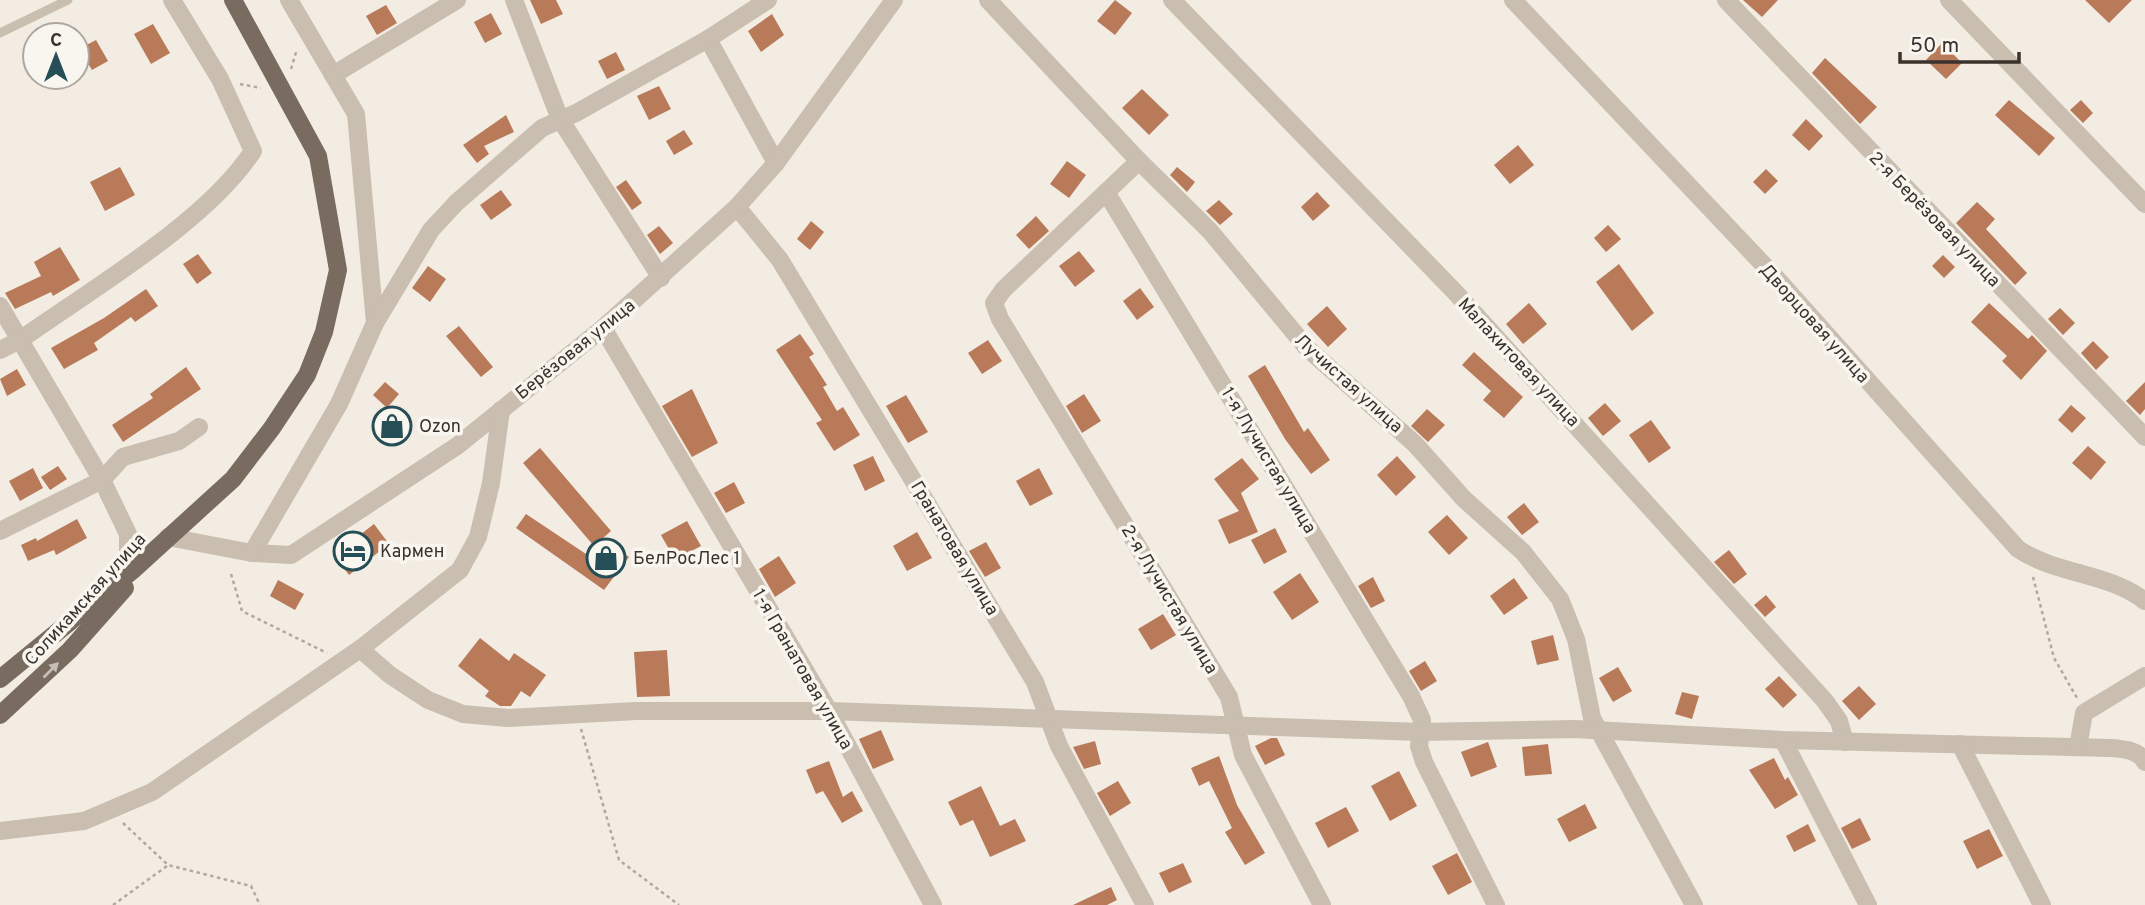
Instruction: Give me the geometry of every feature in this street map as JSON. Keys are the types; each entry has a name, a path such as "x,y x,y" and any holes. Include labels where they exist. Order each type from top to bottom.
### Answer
{"main road":[{"path":"0,679 133,570 233,479 272,428 307,374 324,332 338,270 318,156 233,0"},
{"name":"Соликамская улица","path":"0,715 70,650 168,537"}],"street":[{"path":"0,350 20,340 179,228 239,173 253,151 220,79 172,0"},
{"path":"289,0 356,114 375,323"},
{"path":"333,75 457,0"},
{"path":"514,0 560,119 661,278"},
{"path":"252,553 339,404 375,323 431,230 525,139 708,39 768,0"},
{"name":"Берёзовая улица","path":"168,537 252,553 291,555 457,446 603,328 737,207 776,163 894,0"},
{"name":"Лучистая улица","path":"988,0 1139,161 1235,258 1307,348 1407,437 1464,499 1523,552 1570,617 1587,703 1694,905"},
{"name":"Малахитовая улица","path":"1172,0 1455,292 1616,467 1825,701 1839,721 1845,741"},
{"name":"Дворцовая улица","path":"1513,0 1778,281 2018,549 2029,556 2110,582 2145,601"},
{"name":"2-я Берёзовая улица","path":"1726,0 2145,437"},
{"path":"1949,0 2145,204"},
{"path":"708,39 776,163"},
{"path":"1106,192 1139,161"},
{"name":"2-я Лучистая улица","path":"1106,192 1003,290 994,303 1000,319 1229,697 1243,755 1322,905"},
{"name":"1-я Лучистая улица","path":"1106,192 1411,696 1422,720 1419,746 1424,762 1496,905"},
{"name":"Гранатовая улица","path":"737,207 780,260 1035,682 1059,746 1145,905"},
{"path":"0,306 102,480 128,534 128,557 133,570"},
{"name":"1-я Гранатовая улица","path":"603,328 830,711 933,905"},
{"path":"3,830 84,821 152,792 360,649 460,570 478,537 491,483 501,410"},
{"path":"0,531 102,480 123,457 179,441 199,427"},
{"path":"360,649 390,675 428,700 463,714 508,718 636,711 830,711 1421,732 1601,731 1783,740 2078,747 2127,750 2142,757 2145,762"},
{"path":"2078,747 2084,713 2145,676"},
{"path":"1783,740 1867,905"},
{"path":"1960,744 2042,905"}],"lane":[{"path":"0,33 68,0"}],"path":[{"path":"290,76 303,25"},
{"path":"220,79 271,91"},
{"path":"2029,556 2042,622 2054,658 2084,713"},
{"path":"230,574 242,611 343,660"},
{"path":"577,716 619,860 680,905"},
{"path":"111,811 168,865 251,886 260,905"},
{"path":"113,905 168,865"}],"building":[{"path":"530,0 556,0 563,14 541,24"},
{"path":"1115,0 1132,13 1115,35 1097,21"},
{"path":"1743,0 1778,0 1762,17"},
{"path":"2085,0 2132,0 2109,23"},
{"path":"386,5 397,23 377,35 366,16"},
{"path":"491,13 502,34 485,43 474,22"},
{"path":"772,14 784,35 761,52 748,31"},
{"path":"153,24 170,53 151,64 134,34"},
{"path":"96,40 108,61 92,70 91,68 91,43"},
{"path":"1942,43 1962,63 1946,79 1926,60"},
{"path":"616,52 625,70 607,79 598,61"},
{"path":"1825,58 1877,107 1860,124 1812,73"},
{"path":"659,86 671,109 649,120 637,96"},
{"path":"1142,89 1169,115 1149,135 1122,108"},
{"path":"2009,100 2055,138 2039,156 1995,115"},
{"path":"2081,100 2093,113 2083,123 2070,110"},
{"path":"506,115 514,132 484,146 489,154 477,163 463,145"},
{"path":"1806,119 1823,136 1809,151 1792,135"},
{"path":"684,130 693,144 674,155 666,141"},
{"path":"1518,145 1534,165 1510,184 1494,165"},
{"path":"1067,161 1086,175 1069,198 1050,184"},
{"path":"120,167 135,195 105,211 90,182"},
{"path":"1177,167 1195,182 1187,192 1170,175"},
{"path":"1766,169 1778,181 1765,194 1753,182"},
{"path":"626,180 642,203 632,210 616,187"},
{"path":"501,190 512,205 491,220 480,205"},
{"path":"1317,192 1330,206 1313,221 1301,207"},
{"path":"1219,200 1233,214 1220,225 1206,211"},
{"path":"1977,202 1995,219 1986,229 2027,273 2015,285 1956,223"},
{"path":"1036,216 1049,231 1029,249 1016,235"},
{"path":"811,221 824,232 810,250 797,239"},
{"path":"1608,225 1621,239 1606,252 1594,238"},
{"path":"659,226 673,243 660,254 647,235"},
{"path":"60,247 80,280 53,296 51,292 15,309 5,293 41,276 34,262"},
{"path":"1079,251 1095,271 1075,287 1059,266"},
{"path":"198,254 212,273 197,284 183,264"},
{"path":"1943,255 1955,267 1944,278 1932,266"},
{"path":"1619,264 1654,313 1632,331 1596,282"},
{"path":"428,266 446,279 430,302 412,288"},
{"path":"1140,288 1154,307 1137,320 1123,301"},
{"path":"146,289 158,306 135,322 131,317 94,343 98,350 64,369 51,348 104,318"},
{"path":"1529,303 1547,324 1523,344 1506,324"},
{"path":"1989,303 2028,339 2032,335 2047,351 2021,380 2002,361 2007,356 1971,322"},
{"path":"1327,306 1347,329 1328,347 1307,324"},
{"path":"2060,308 2075,323 2063,335 2048,319"},
{"path":"459,326 493,367 481,377 446,336"},
{"path":"800,334 814,354 809,357 827,385 823,387 837,411 843,407 860,435 834,451 816,423 822,420 776,350"},
{"path":"988,340 1002,361 982,374 968,353"},
{"path":"2093,341 2109,357 2096,370 2081,353"},
{"path":"1474,352 1523,397 1504,418 1483,400 1491,391 1462,365"},
{"path":"1265,365 1304,432 1308,428 1330,460 1311,474 1285,439 1248,376"},
{"path":"186,367 201,389 123,442 112,425 153,398 150,394"},
{"path":"17,369 26,385 7,396 0,379"},
{"path":"385,382 399,394 387,408 373,395"},
{"path":"2145,382 2145,409 2140,415 2126,401"},
{"path":"692,389 718,443 692,457 662,406"},
{"path":"1084,394 1101,421 1082,433 1066,406"},
{"path":"906,395 928,432 908,443 886,406"},
{"path":"1605,403 1621,421 1603,436 1588,418"},
{"path":"2071,405 2086,418 2072,433 2058,420"},
{"path":"1427,409 1445,425 1428,442 1411,426"},
{"path":"389,414 403,426 392,439 378,427"},
{"path":"1651,420 1671,448 1649,463 1629,435"},
{"path":"2088,446 2106,462 2091,480 2072,463"},
{"path":"540,448 611,531 603,538 629,557 617,573 523,463"},
{"path":"873,456 885,481 865,491 853,465"},
{"path":"1397,456 1416,477 1396,496 1377,475"},
{"path":"1242,458 1259,479 1241,493 1258,532 1229,544 1218,520 1239,511 1214,479"},
{"path":"58,466 67,479 50,490 41,477"},
{"path":"33,468 43,488 20,501 9,481"},
{"path":"1039,468 1053,494 1030,506 1016,481"},
{"path":"734,482 745,503 726,513 714,493"},
{"path":"1524,503 1539,522 1522,535 1507,517"},
{"path":"526,514 616,574 604,590 516,528"},
{"path":"1447,515 1468,538 1449,555 1428,532"},
{"path":"77,519 87,538 56,555 54,550 28,561 21,545 36,538 37,541"},
{"path":"687,521 701,546 675,560 661,535"},
{"path":"374,524 389,544 349,575 334,555"},
{"path":"1275,528 1287,552 1264,564 1251,540"},
{"path":"917,532 932,558 907,571 893,546"},
{"path":"986,542 1001,568 985,577 969,551"},
{"path":"1729,550 1747,574 1734,584 1714,562"},
{"path":"779,556 796,583 775,597 759,569"},
{"path":"1300,573 1319,602 1292,620 1273,592"},
{"path":"1373,577 1385,601 1371,608 1358,586"},
{"path":"1514,578 1528,598 1504,615 1490,596"},
{"path":"278,580 304,594 295,610 270,596"},
{"path":"1766,595 1776,607 1765,617 1754,605"},
{"path":"1163,614 1176,635 1151,650 1138,629"},
{"path":"1553,635 1559,660 1537,665 1531,641"},
{"path":"480,638 509,661 514,653 546,675 530,697 521,691 511,706 500,706 485,696 489,691 458,666"},
{"path":"667,650 670,696 637,697 634,652"},
{"path":"1425,661 1437,681 1421,691 1409,671"},
{"path":"1618,667 1632,691 1613,702 1599,678"},
{"path":"1779,676 1797,695 1783,708 1765,689"},
{"path":"1859,686 1876,704 1859,720 1842,701"},
{"path":"1682,692 1699,696 1692,719 1675,714"},
{"path":"881,730 894,760 873,769 859,739"},
{"path":"1277,738 1285,755 1265,765 1255,746"},
{"path":"1095,741 1101,764 1084,769 1073,747"},
{"path":"1488,742 1497,767 1471,777 1461,752"},
{"path":"1548,744 1552,774 1525,776 1522,747"},
{"path":"1219,756 1237,805 1265,853 1245,865 1225,832 1232,828 1209,781 1199,786 1191,768"},
{"path":"1774,758 1785,780 1788,777 1798,795 1775,809 1749,770"},
{"path":"829,761 843,797 852,791 863,811 842,823 823,791 816,794 806,770"},
{"path":"1399,771 1417,806 1390,821 1371,786"},
{"path":"1118,781 1131,803 1110,816 1097,793"},
{"path":"981,786 1000,826 1015,819 1026,841 990,857 973,820 960,826 948,802"},
{"path":"1585,804 1597,828 1569,842 1557,819"},
{"path":"1346,807 1359,831 1328,848 1315,823"},
{"path":"1860,818 1871,840 1852,849 1841,828"},
{"path":"1808,824 1816,841 1794,852 1786,836"},
{"path":"1989,829 2003,856 1977,869 1963,841"},
{"path":"1457,853 1472,882 1448,895 1432,866"},
{"path":"1183,863 1192,882 1169,893 1159,873"},
{"path":"1111,887 1117,900 1107,905 1073,905"}],"place":[{"name":"Ozon","path":"392,426"},
{"name":"Кармен","path":"353,551"},
{"name":"БелРосЛес 1","path":"606,558"}]}
